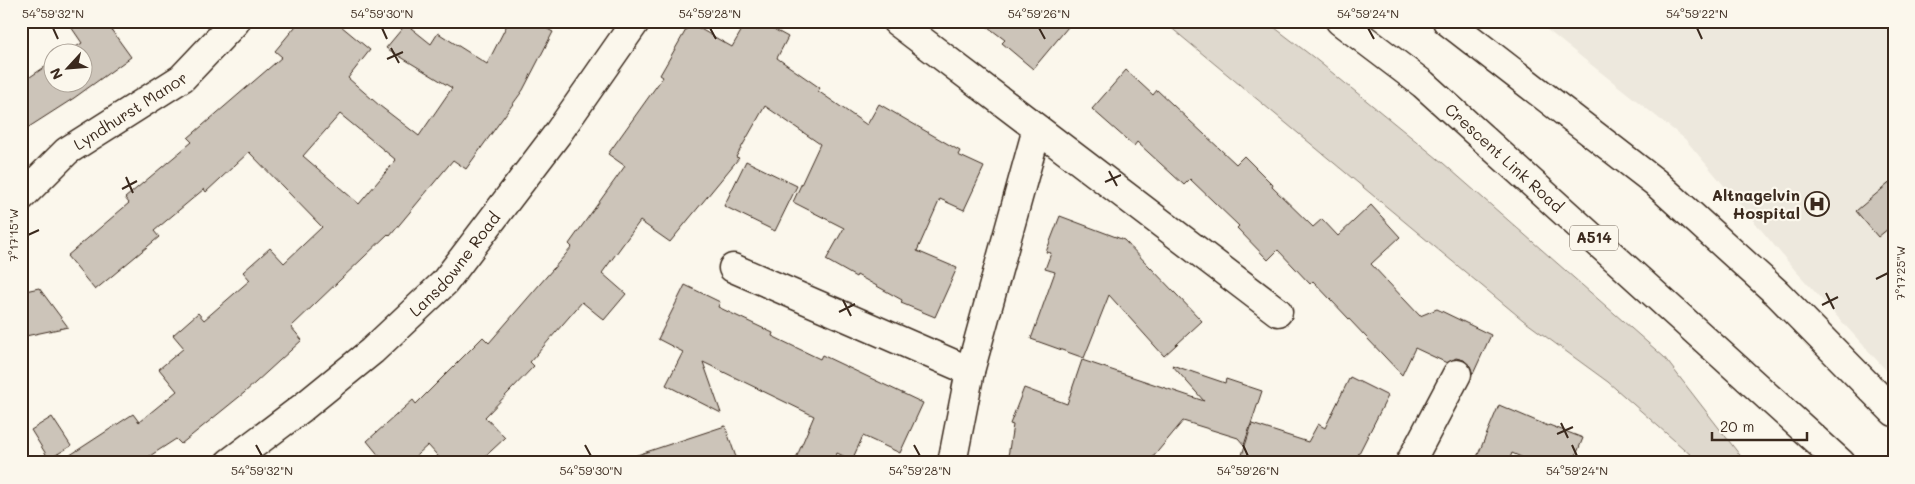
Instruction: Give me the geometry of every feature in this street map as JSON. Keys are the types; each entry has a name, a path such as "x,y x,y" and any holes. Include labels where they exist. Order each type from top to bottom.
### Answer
{"main road":[{"name":"Lyndhurst Manor","path":"21,197 67,151 182,78 236,21"},
{"name":"Lansdowne Road","path":"230,463 372,351 444,283 558,133 636,21"},
{"path":"896,21 1278,312"},
{"name":"Crescent Link Road","path":"1340,21 1423,84 1841,463"},
{"path":"1447,21 1655,182 1777,293 1894,412"},
{"path":"952,463 970,371 1037,130"},
{"path":"733,268 970,371"},
{"path":"1410,463 1457,374"}],"shaded area":[{"path":"1163,21 1266,21 1443,163 1664,357 1746,463 1700,463 1608,382 1523,320"},
{"name":"Altnagelvin Hospital","path":"1536,21 1894,21 1894,379 1794,269 1685,139"}],"building":[{"path":"67,21 105,21 131,57 92,85 92,42 81,42"},
{"path":"300,21 335,21 370,50 348,78 419,136 452,88 386,48 406,24 431,44 438,33 487,64 509,21 533,21 553,32 523,90 466,169 453,160 390,236 388,234 291,327 302,340 244,393 181,444 176,439 139,463 58,463 133,414 139,422 177,391 159,369 184,348 173,335 198,313 204,320 250,280 243,272 270,248 284,263 322,227 249,152 206,192 204,189 154,231 159,237 95,290 67,256 129,203 125,198 192,142 188,138 282,57 275,51","holes":["340,114 396,160 359,204 303,156"]},
{"path":"747,21 759,21 788,37 777,58 820,88 818,91 867,125 879,104 960,151 958,155 984,167 964,210 940,199 917,251 957,268 935,317 901,303 902,300 826,260 844,228 793,202 820,144 765,106 736,157 739,158 670,242 640,221 602,273 626,294 604,320 582,302 530,362 534,366 485,417 505,438 478,463 444,463 428,445 408,463 385,463 367,441 413,400 416,404 483,337 489,343 572,247 569,244 625,166 608,154 663,77 660,75 690,23 732,47"},
{"path":"980,21 1073,21 1033,69 1002,43 1005,40"},
{"path":"42,69 42,92 82,92 21,132 21,84"},
{"path":"1126,70 1153,95 1157,90 1236,164 1244,156 1273,185 1272,187 1313,227 1322,219 1338,236 1371,205 1400,237 1371,264 1420,316 1437,309 1491,335 1473,374 1470,366 1464,360 1456,358 1447,363 1415,348 1402,375 1313,281 1310,284 1278,250 1268,260 1237,228 1239,226 1190,179 1184,185 1137,142 1134,146 1092,109"},
{"path":"746,161 797,186 775,231 724,206"},
{"path":"1894,179 1894,224 1878,237 1856,211"},
{"path":"1060,216 1124,240 1202,321 1164,356 1109,295 1084,358 1031,339 1055,272 1045,269 1051,253 1046,252"},
{"path":"685,285 720,302 718,307 773,333 772,336 820,359 822,355 923,403 900,453 863,436 852,460 837,453 832,463 794,463 814,416 703,362 721,413 666,385 683,352 658,339"},
{"path":"39,288 68,327 21,337 21,292"},
{"path":"1082,360 1204,401 1172,365 1225,383 1226,379 1262,391 1244,445 1238,438 1183,421 1148,463 1007,463 1013,425 1010,424 1024,388 1067,404"},
{"path":"1350,377 1388,396 1357,457 1356,463 1266,463 1242,455 1252,424 1308,442 1318,424 1325,428"},
{"path":"1499,405 1548,426 1583,438 1573,463 1535,463 1512,453 1508,463 1491,463 1477,457"},
{"path":"52,417 71,446 49,459 31,430"},
{"path":"725,426 738,463 629,463 628,458"}],"place":[{"name":"Altnagelvin Hospital","path":"1817,204"}]}
